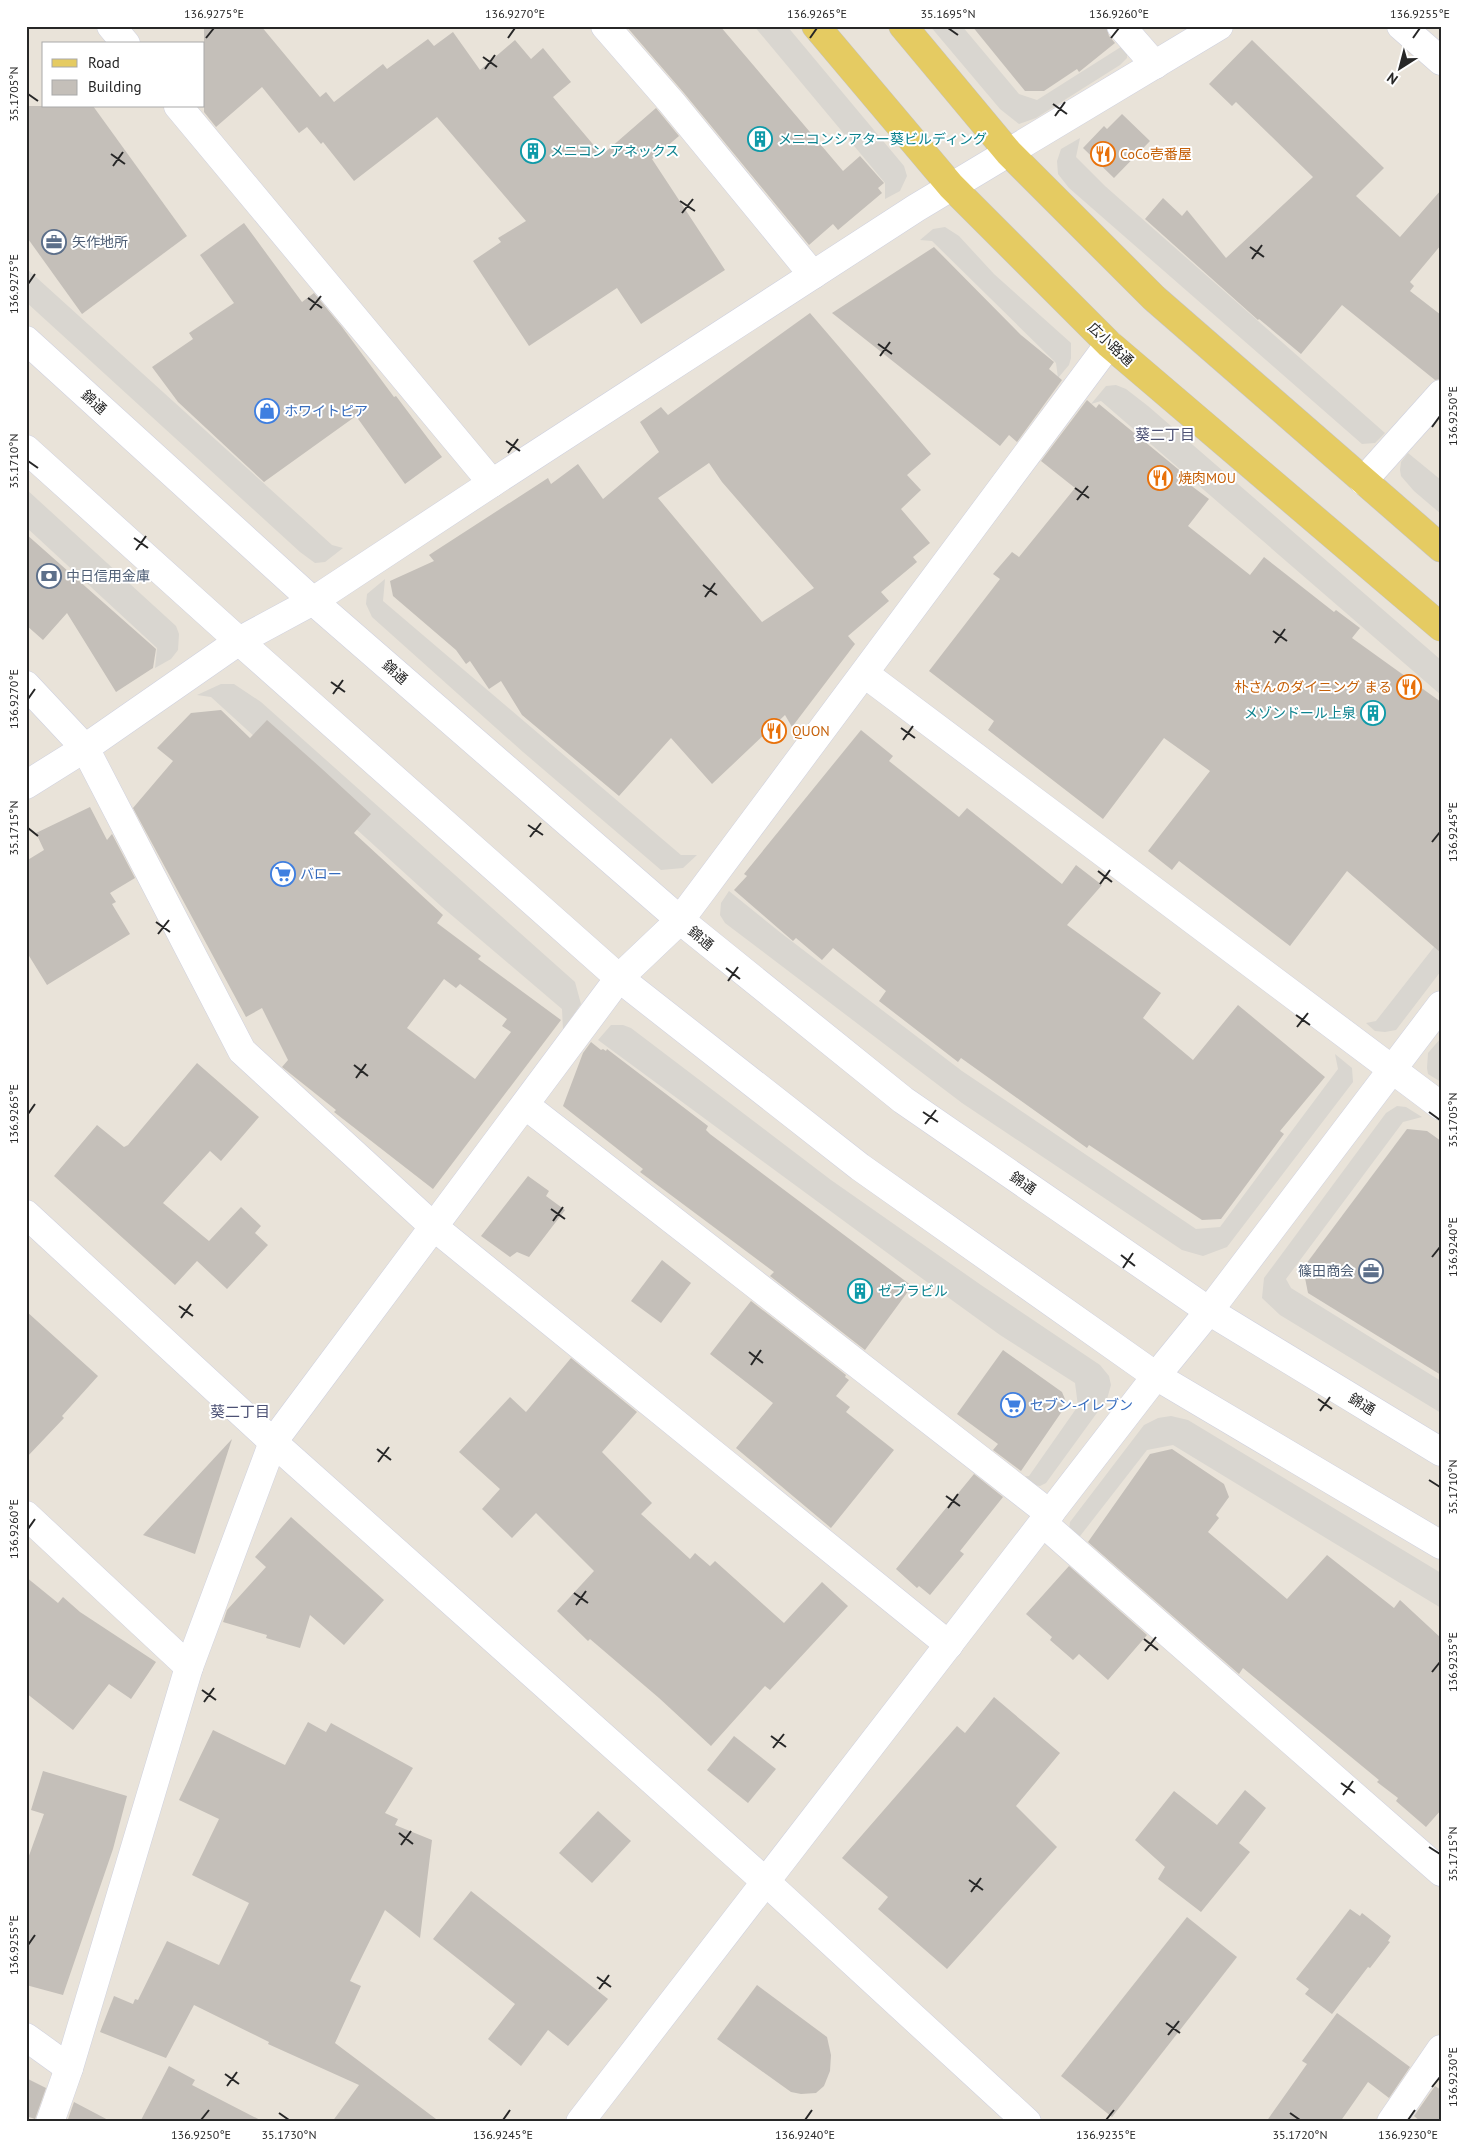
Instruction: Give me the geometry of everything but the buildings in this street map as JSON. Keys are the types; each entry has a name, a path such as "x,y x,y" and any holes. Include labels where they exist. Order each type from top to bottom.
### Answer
{"main road":[{"name":"広小路通","path":"816,26 951,186 1109,344 1441,627"},
{"path":"903,26 1009,153 1154,298 1441,548"}],"street":[{"path":"111,26 124,42"},
{"path":"605,26 672,103 813,275"},
{"path":"1121,26 1155,65"},
{"path":"26,785 85,748 239,641 313,601 951,186 1219,26"},
{"path":"1401,26 1441,61"},
{"path":"180,108 492,483"},
{"name":"錦通","path":"26,340 313,601 680,920 903,1100 1209,1312 1441,1452"},
{"path":"50,2122 189,1667 273,1442 619,978 680,920 1109,344"},
{"path":"1363,482 1441,394"},
{"path":"26,449 619,978 860,1167 1156,1376 1441,1545"},
{"path":"865,674 1441,1106"},
{"path":"26,685 85,748 242,1051 434,1227 949,1645"},
{"path":"580,2122 1156,1376 1209,1312 1441,1005"},
{"path":"525,1105 1046,1519 1441,1872"},
{"path":"26,1214 273,1442 766,1882 1027,2122"},
{"path":"26,1515 189,1667"},
{"path":"26,2037 68,2068"},
{"path":"1390,2122 1441,2049"}],"shaded area":[{"path":"754,26 787,26 904,166 907,176 900,191 885,199 885,183"},
{"path":"930,26 962,26 1019,94 1037,100 1124,45 1127,50 1127,58 1120,65 1036,118 1019,124 1000,109"},
{"path":"1080,138 1076,157 1105,186 1385,433 1375,443 1362,444 1069,188 1058,174 1057,161 1061,149"},
{"path":"945,227 959,236 994,274 1071,343 1069,365 1058,378 1056,363 932,241 920,240 933,229"},
{"path":"26,268 332,545 343,548 325,562 315,563 300,552 26,302"},
{"path":"1116,385 1126,389 1148,406 1441,660 1441,695 1101,401 1091,404 1106,386"},
{"path":"1408,453 1441,480 1441,514 1414,491 1401,476 1401,462"},
{"path":"26,489 176,626 179,634 178,650 171,659 155,668 157,648 26,527"},
{"path":"385,579 383,601 681,855 697,855 683,868 661,870 523,752 372,617 366,604 367,594"},
{"path":"221,684 234,684 261,702 575,982 581,1004 563,1030 562,1009 442,907 211,697 197,695"},
{"path":"729,891 962,1071 1196,1229 1220,1227 1338,1069 1335,1054 1352,1068 1353,1082 1227,1247 1203,1256 1182,1250 962,1103 725,923 720,915 721,903"},
{"path":"1441,938 1441,971 1396,1030 1375,1031 1366,1023 1376,1021"},
{"path":"611,1025 623,1025 631,1028 831,1180 981,1285 1100,1365 1109,1376 1111,1385 1107,1399 1046,1483 1040,1486 1029,1484 1020,1477 1029,1476 1078,1406 1075,1383 1000,1335 598,1040"},
{"path":"1441,1038 1441,1082 1428,1074 1427,1068 1428,1053"},
{"path":"1397,1106 1406,1107 1422,1117 1403,1122 1286,1279 1291,1288 1441,1381 1441,1413 1280,1315 1262,1298 1264,1278 1386,1113"},
{"path":"1171,1416 1188,1420 1441,1573 1441,1608 1173,1445 1147,1450 1077,1540 1069,1531 1070,1522 1144,1425 1158,1418"}],"place":[{"name":"メニコンシアター葵ビルディング","path":"760,139"},
{"name":"メニコン アネックス","path":"533,151"},
{"name":"CoCo壱番屋","path":"1103,154"},
{"name":"矢作地所","path":"54,242"},
{"name":"ホワイトピア","path":"267,411"},
{"name":"焼肉MOU","path":"1160,478"},
{"name":"中日信用金庫","path":"49,576"},
{"name":"朴さんのダイニング まる","path":"1409,687"},
{"name":"メゾンドール上泉","path":"1373,713"},
{"name":"QUON","path":"774,731"},
{"name":"バロー","path":"283,874"},
{"name":"篠田商会","path":"1371,1271"},
{"name":"ゼブラビル","path":"860,1291"},
{"name":"セブン-イレブン","path":"1013,1405"}],"district":[{"name":"葵二丁目","path":"1165,435"},
{"name":"葵二丁目","path":"240,1412"}]}
